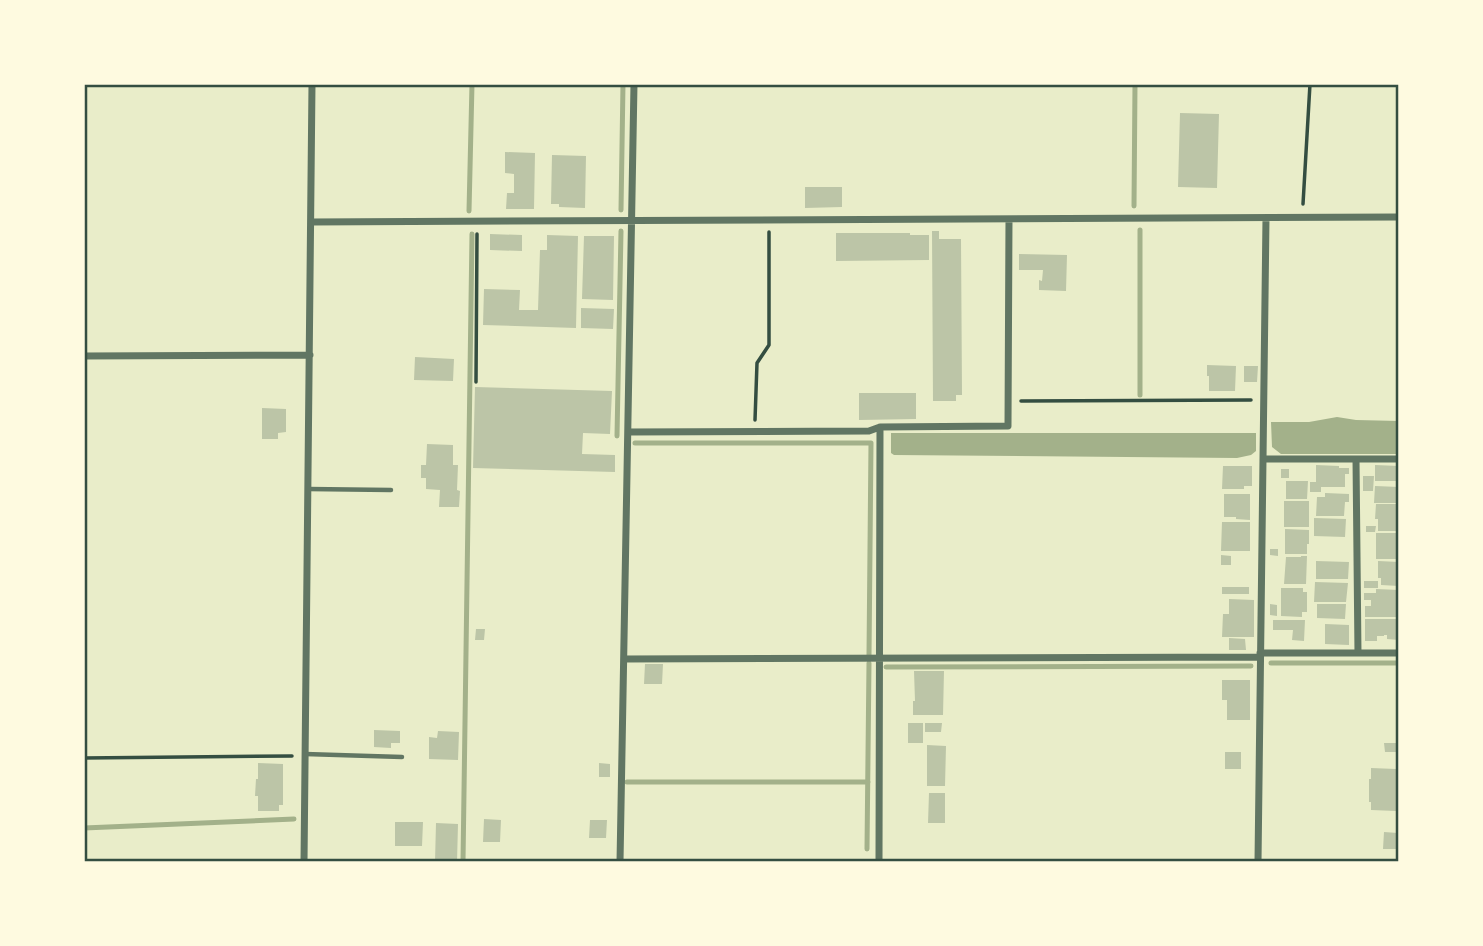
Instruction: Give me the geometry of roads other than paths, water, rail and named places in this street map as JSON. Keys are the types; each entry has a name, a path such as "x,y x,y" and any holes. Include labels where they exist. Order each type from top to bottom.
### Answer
{"street":[{"path":"304,862 312,84"},
{"path":"620,862 634,84"},
{"path":"311,222 1399,217"},
{"path":"1258,862 1266,218"},
{"path":"628,432 869,431 880,427 1008,426 1009,219"},
{"path":"84,356 310,355"},
{"path":"878,862 880,427"},
{"path":"1263,459 1399,459"},
{"path":"1356,459 1358,653"},
{"path":"624,659 1399,653"}],"lane":[{"path":"308,489 391,490"},
{"path":"305,755 402,757"}],"waterway":[{"path":"469,211 472,84"},
{"path":"621,210 623,84"},
{"path":"1134,206 1135,84"},
{"path":"1140,230 1140,395"},
{"path":"617,436 621,231"},
{"path":"463,862 472,234"},
{"path":"635,443 871,443 869,655"},
{"path":"867,849 869,663"},
{"path":"1271,663 1399,663"},
{"path":"886,667 1251,666"},
{"path":"627,782 868,782"},
{"path":"84,828 294,819"}]}
